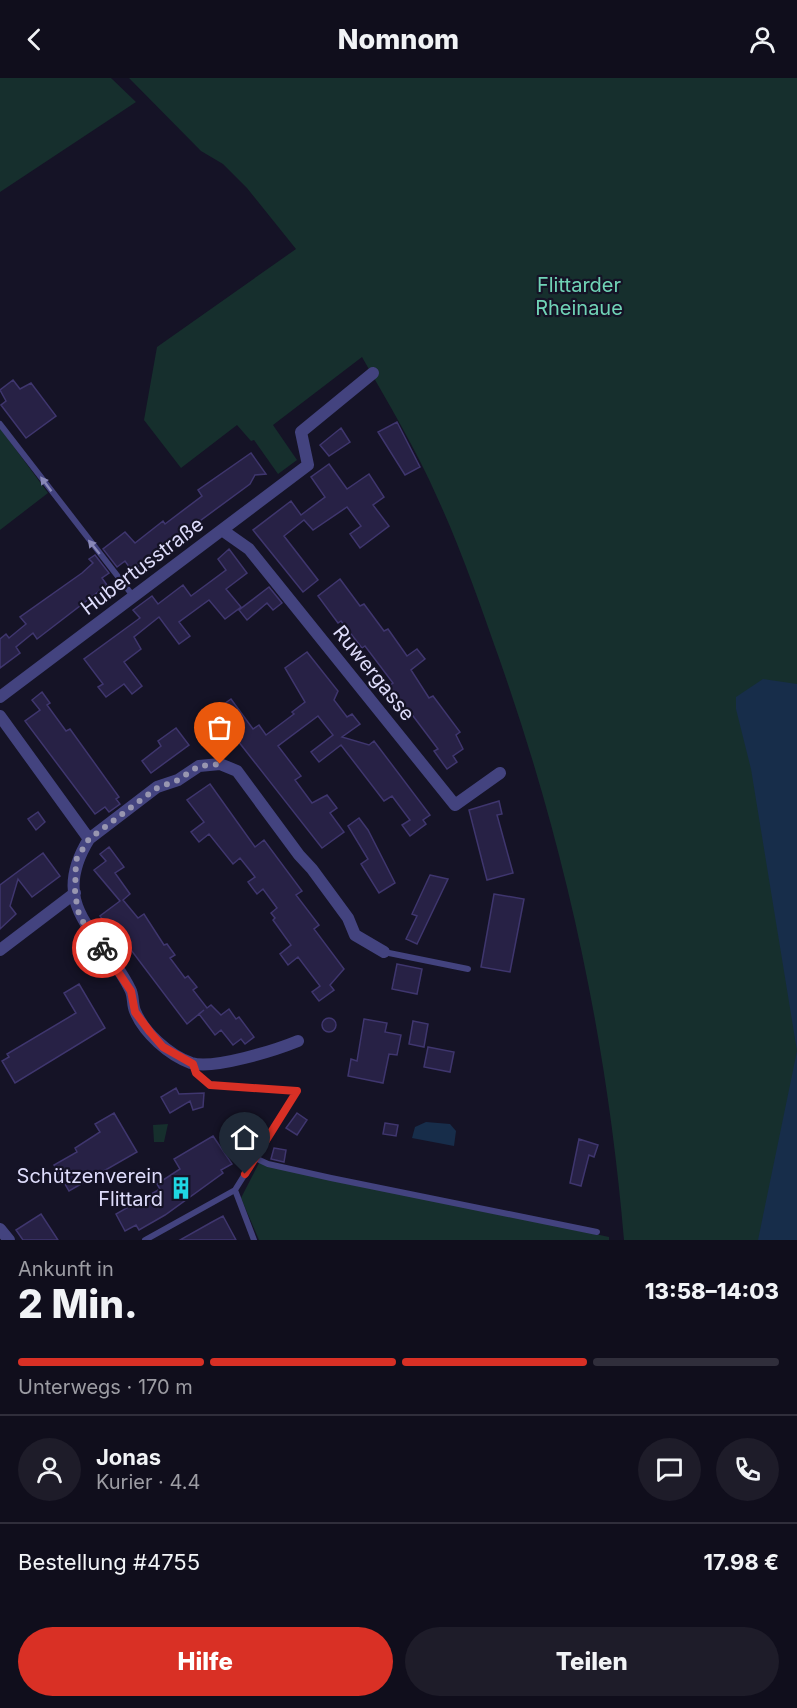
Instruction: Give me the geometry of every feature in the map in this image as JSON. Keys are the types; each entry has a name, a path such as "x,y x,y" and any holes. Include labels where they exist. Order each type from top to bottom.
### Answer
{"street":[{"name":"Hubertusstraße","path":"0,697 308,465 301,432 374,373"},
{"name":"Ruwergasse","path":"222,530 249,549 455,805 500,773"},
{"path":"0,716 89,839"},
{"path":"298,1041 272,1052 242,1059 193,1064 163,1047 135,1012 131,991 116,966 87,930 78,911 75,893 76,860 89,839 157,788 178,780 199,766 220,764 237,771 348,918 355,935 384,952"},
{"path":"0,950 75,893"},
{"path":"0,1229 9,1240"}],"lane":[{"path":"0,424 133,597"},
{"path":"384,952 468,969"},
{"path":"145,1240 235,1190 297,1091 210,1085 196,1073 193,1064"},
{"path":"255,1158 268,1164 321,1176 597,1232"},
{"path":"235,1190 254,1240"}],"green space":[{"path":"0,78 111,78 136,102 0,192"},
{"name":"Flittarder Rheinaue","path":"129,78 797,78 797,1240 624,1240 607,1091 595,1018 564,873 523,729 454,536 420,461 362,357 273,425 297,460 278,474 254,440 251,441 237,425 181,468 144,420 157,347 296,249 247,188 223,164 201,151"},
{"path":"0,428 48,493 0,530"},
{"path":"168,1124 164,1142 154,1142 153,1125"},
{"path":"260,1161 609,1237 609,1240 259,1240 241,1198"}],"water":[{"path":"763,679 797,684 797,1051 751,769 736,709 736,697"},
{"path":"797,1051 797,1240 758,1240"},
{"path":"426,1122 450,1124 456,1131 454,1146 412,1138 415,1127"}],"building":[{"path":"13,380 20,389 31,383 56,416 26,438 1,405 6,401 0,390"},
{"path":"397,422 420,467 405,475 378,432"},
{"path":"341,428 350,442 329,456 320,445"},
{"path":"251,453 266,474 255,475 250,484 132,571 125,561 117,567 103,549 125,532 135,543 163,521 165,524 202,496 198,490"},
{"path":"329,464 347,489 369,474 384,497 373,505 389,526 360,548 350,534 361,526 347,507 313,530 304,520 284,536 318,580 303,592 253,530 291,501 301,515 325,497 311,477"},
{"path":"229,549 247,573 226,589 241,607 225,619 209,600 179,622 190,636 179,644 159,617 134,637 141,649 124,662 142,686 132,694 124,684 106,697 98,687 103,684 84,659 140,618 133,610 152,596 158,604 183,585 191,596 226,570 218,559"},
{"path":"95,555 109,573 102,578 107,585 37,639 33,633 16,647 20,653 0,668 0,639 6,634 9,638 26,624 20,617 82,573 93,563 89,559"},
{"path":"340,579 360,606 364,604 384,631 388,629 407,656 417,649 425,659 411,670 429,698 433,696 460,732 456,735 463,749 453,756 457,762 447,769 434,751 438,749 410,712 407,715 386,688 393,683 365,646 362,648 341,621 338,623 318,596"},
{"path":"269,587 282,603 273,610 267,603 247,620 239,610"},
{"path":"307,652 338,691 334,700 347,717 352,714 360,724 342,737 369,745 374,741 430,815 423,820 426,824 410,836 402,825 410,820 392,796 384,801 341,745 319,762 311,752 333,735 318,716 278,746 301,776 295,780 312,803 327,795 337,808 330,813 344,832 322,848 238,741 217,709 231,699 253,729 259,725 266,735 294,714 292,712 305,702 285,668"},
{"path":"42,692 50,703 47,705 66,731 70,729 119,797 116,799 120,804 109,812 105,807 95,814 25,721 40,710 32,700"},
{"path":"176,728 189,745 151,773 142,761 161,746 158,741"},
{"path":"210,784 255,847 264,840 302,891 296,895 319,925 314,929 344,969 330,985 334,990 319,1001 312,992 320,986 298,957 288,965 280,954 291,945 273,920 275,918 271,913 277,908 263,889 257,894 248,882 255,877 240,858 233,864 209,834 199,842 191,832 204,822 187,800"},
{"path":"499,801 502,814 497,815 513,873 487,880 469,810"},
{"path":"38,812 45,822 36,830 28,819"},
{"path":"359,818 368,830 395,883 379,893 361,864 368,859 348,826"},
{"path":"109,847 124,867 115,873 130,894 123,900 138,918 144,914 164,945 167,944 175,955 170,958 185,978 188,976 197,987 193,990 207,1008 211,1005 221,1015 229,1009 236,1019 239,1017 254,1037 245,1044 241,1039 233,1045 221,1030 215,1035 199,1014 187,1024 119,934 115,937 100,916 120,901 94,870 106,861 100,854"},
{"path":"43,853 60,876 32,897 18,879 10,906 16,914 0,929 0,885"},
{"path":"430,875 448,879 417,944 406,939 417,916 412,914"},
{"path":"494,894 524,899 510,972 481,967"},
{"path":"397,964 422,969 417,994 392,989"},
{"path":"79,984 105,1028 15,1083 2,1061 9,1057 7,1054 76,1013 64,993"},
{"path":"329,1018 334,1020 336,1025 334,1030 329,1032 324,1030 322,1025 324,1020"},
{"path":"364,1019 387,1023 385,1032 401,1035 397,1055 389,1054 383,1083 348,1076 351,1059 357,1061"},
{"path":"413,1021 428,1024 424,1047 409,1044"},
{"path":"428,1047 454,1052 450,1072 424,1067"},
{"path":"176,1088 179,1094 204,1093 203,1107 193,1110 190,1101 170,1113 161,1097"},
{"path":"114,1113 137,1152 69,1191 54,1165 77,1152 75,1148 100,1132 95,1124"},
{"path":"297,1113 307,1120 297,1135 286,1128"},
{"path":"385,1123 398,1125 396,1136 383,1134"},
{"path":"213,1136 232,1164 221,1170 223,1173 165,1215 139,1230 136,1225 125,1231 116,1214 160,1189 157,1184 180,1169 174,1159"},
{"path":"579,1139 598,1145 594,1157 589,1155 581,1186 570,1183"},
{"path":"238,1141 257,1145 244,1156"},
{"path":"274,1148 286,1150 284,1162 271,1159"},
{"path":"41,1214 58,1240 23,1240 16,1230"},
{"path":"223,1216 236,1240 180,1240 212,1222"}],"way so far":[{"path":"102,948 87,930 78,911 75,893 76,860 89,839 157,788 178,780 199,766 220,764"}],"place":[{"name":"Schützenverein Flittard","path":"181,1188"}],"route":[{"path":"102,948 131,991 135,1012 150,1032 163,1047 193,1064 196,1073 210,1085 297,1091 245,1174"}]}
